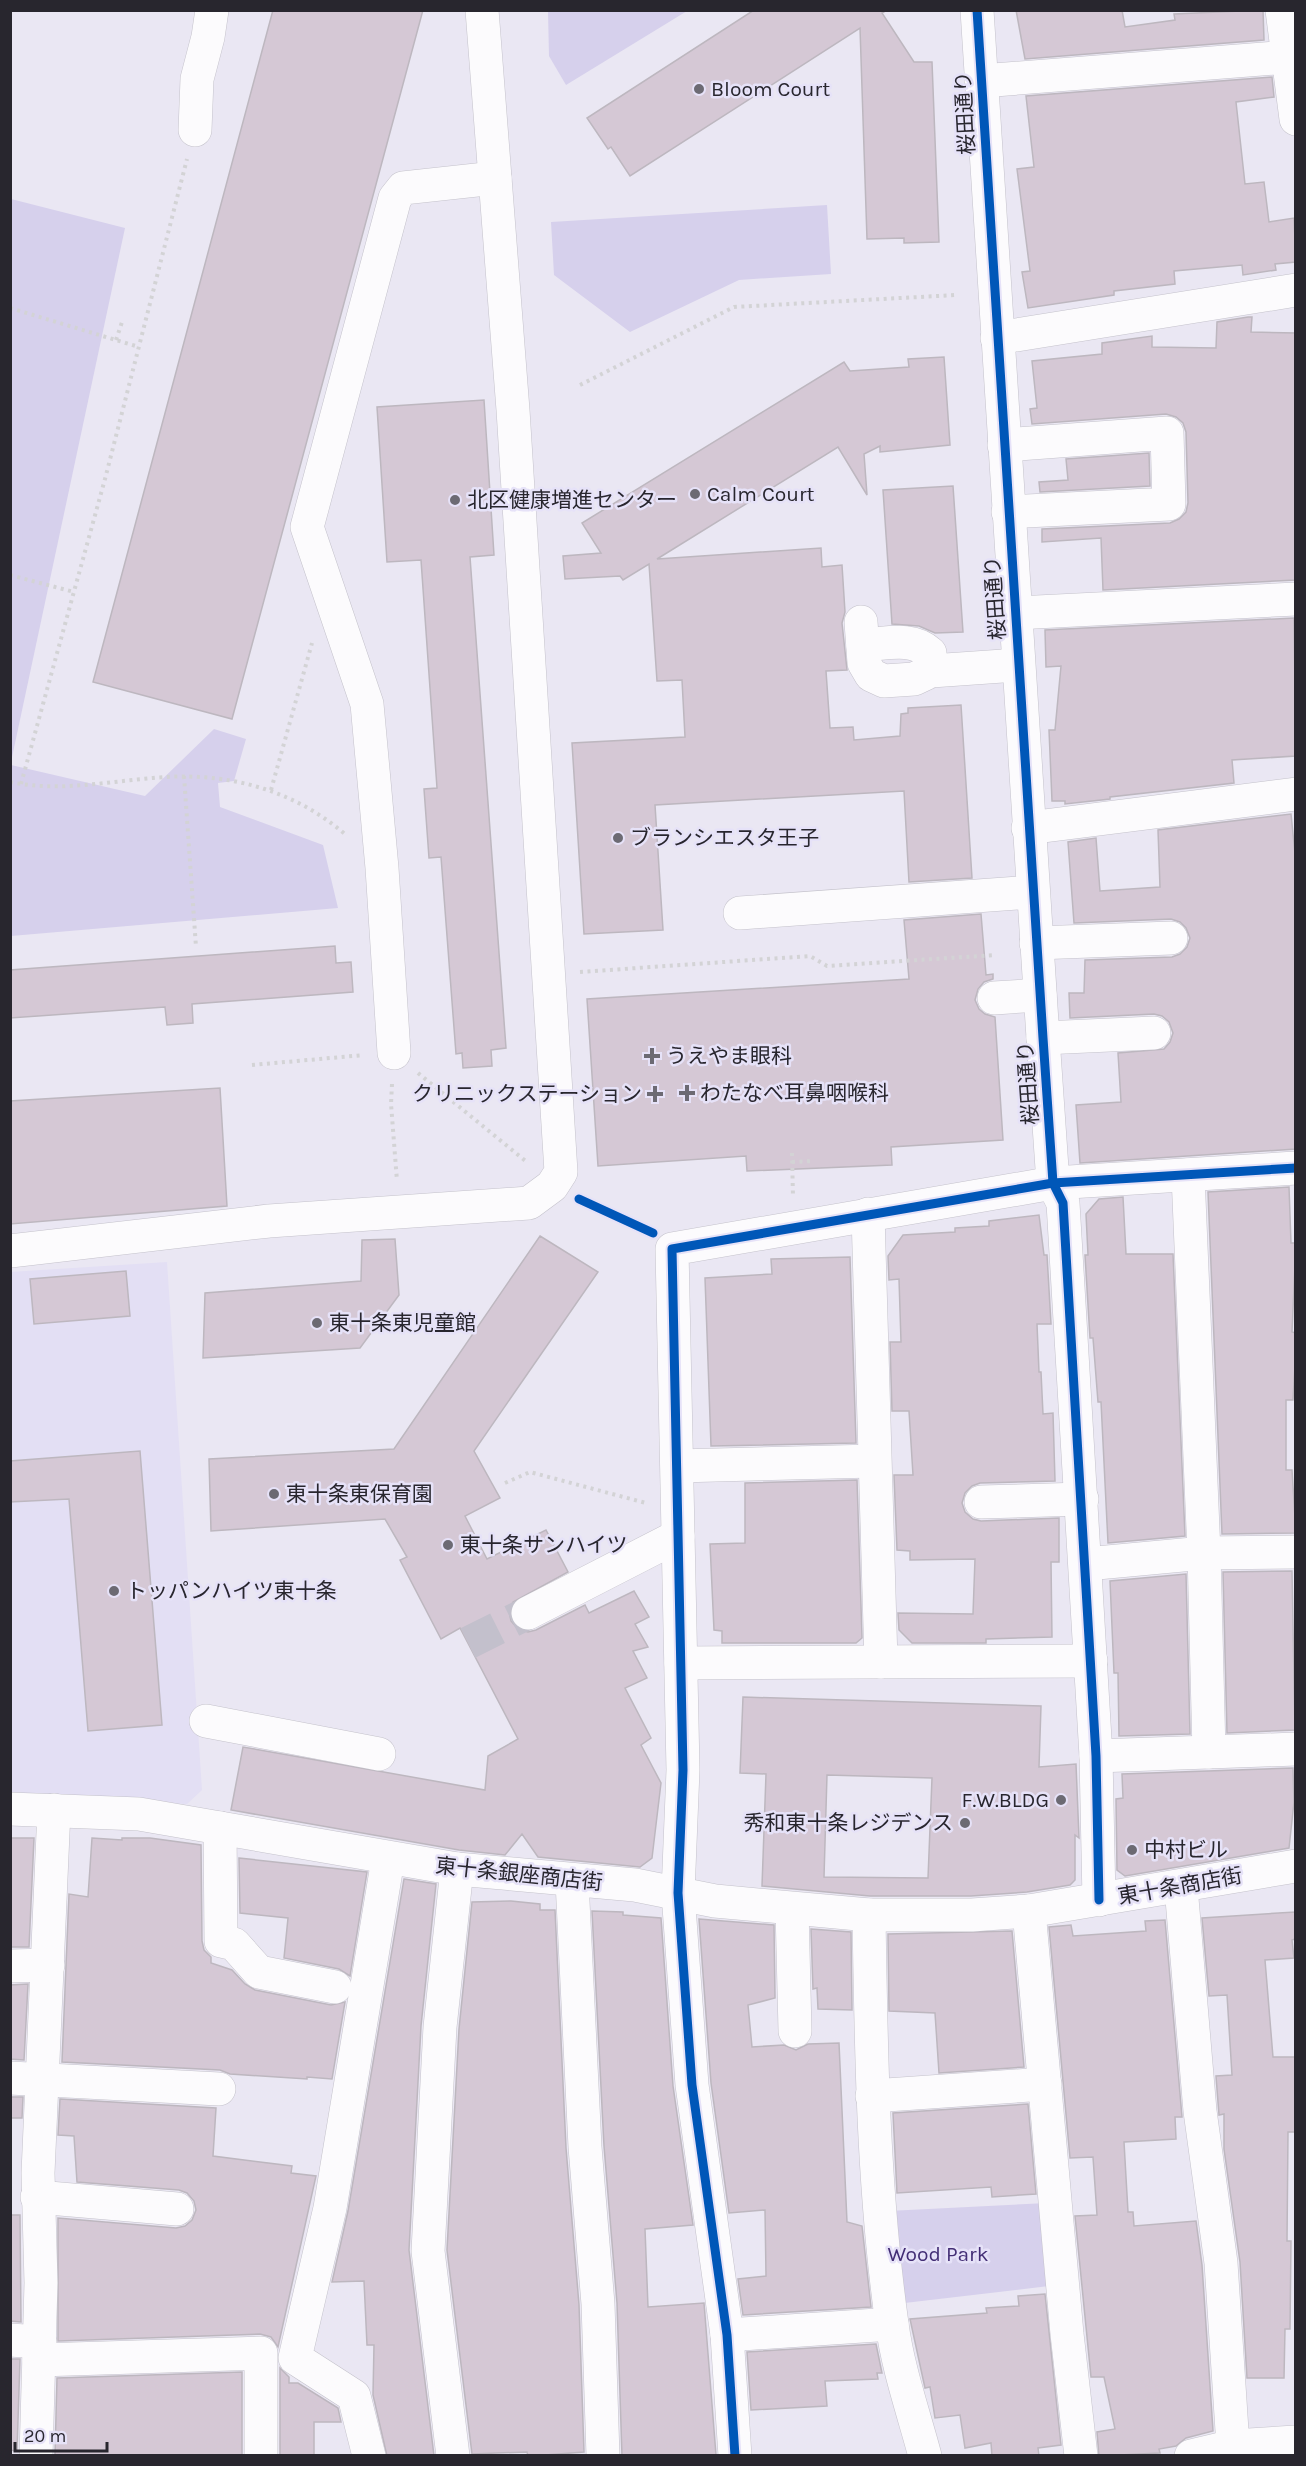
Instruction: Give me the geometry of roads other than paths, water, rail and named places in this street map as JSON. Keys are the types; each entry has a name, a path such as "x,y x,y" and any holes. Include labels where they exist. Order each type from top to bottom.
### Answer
{"street":[{"path":"195,130 197,79 208,37 212,10"},
{"path":"10,1251 269,1221 529,1203 552,1186 561,1172 513,410 482,10"},
{"name":"桜田通り","path":"977,10 1032,892 1053,1183 1063,1203 1096,1756 1099,1900"},
{"path":"1282,10 1296,119"},
{"path":"981,81 1288,57"},
{"path":"394,1053 382,867 367,704 306,527 395,198 403,188 495,178"},
{"path":"997,338 1296,290"},
{"path":"1004,445 1167,433 1169,504 1008,512"},
{"path":"1014,613 1296,599"},
{"path":"862,634 864,663 871,675 884,681 914,680 932,671 1018,665"},
{"path":"1028,828 1296,794"},
{"path":"740,913 1032,892"},
{"path":"1036,943 1171,938"},
{"path":"994,998 1040,995"},
{"path":"1043,1038 1154,1033"},
{"path":"735,2456 727,2335 692,2085 678,1893 683,1770 672,1249 1053,1183 1296,1168"},
{"path":"1188,1175 1204,1553 1209,1752"},
{"path":"868,1214 881,1662"},
{"path":"678,1466 874,1461"},
{"path":"981,1502 1082,1499"},
{"path":"528,1613 678,1524"},
{"path":"1086,1564 1204,1553 1296,1552"},
{"path":"681,1663 1091,1661"},
{"path":"206,1721 379,1754"},
{"path":"1096,1756 1296,1749"},
{"name":"東十条銀座商店街","path":"10,1809 139,1814 388,1859 457,1869 635,1885 715,1901 792,1910 869,1915 972,1915 1029,1911"},
{"path":"36,2456 30,2348 41,2283 28,2181 43,2079 54,1810"},
{"path":"220,1828 221,1941 234,1944 259,1972 335,1987"},
{"path":"369,2456 354,2396 295,2358 330,2208 388,1859"},
{"name":"東十条商店街","path":"1029,1911 1296,1866"},
{"path":"453,2456 428,2251 440,2027 457,1869"},
{"path":"572,1881 585,2147 598,2304 595,2455"},
{"path":"1181,1887 1200,2111 1221,2263 1233,2446"},
{"path":"792,1910 795,2031"},
{"path":"1029,1911 1067,2334 1081,2456"},
{"path":"869,1915 872,2096 892,2324 905,2394 925,2456"},
{"path":"10,1966 48,1965"},
{"path":"10,2078 219,2090"},
{"path":"872,2096 1045,2084"},
{"path":"28,2181 177,2209"},
{"path":"727,2335 892,2324"},
{"path":"30,2348 261,2353 261,2456"},
{"path":"1191,2456 1233,2446 1296,2442"}],"tunnel":[{"path":"468,1643 528,1613"}],"place":[{"name":"Bloom Court","path":"699,89"},
{"name":"Calm Court","path":"695,494"},
{"name":"北区健康増進センター","path":"455,500"},
{"name":"ブランシエスタ王子","path":"618,838"},
{"name":"うえやま眼科","path":"652,1056"},
{"name":"わたなべ耳鼻咽喉科","path":"687,1093"},
{"name":"クリニックステーション","path":"655,1094"},
{"name":"東十条東児童館","path":"317,1323"},
{"name":"東十条東保育園","path":"274,1494"},
{"name":"東十条サンハイツ","path":"448,1545"},
{"name":"トッパンハイツ東十条","path":"114,1591"},
{"name":"F.W.BLDG","path":"1061,1800"},
{"name":"秀和東十条レジデンス","path":"965,1823"},
{"name":"中村ビル","path":"1132,1850"}],"park label":[{"name":"Wood Park","path":"938,2254"}]}
